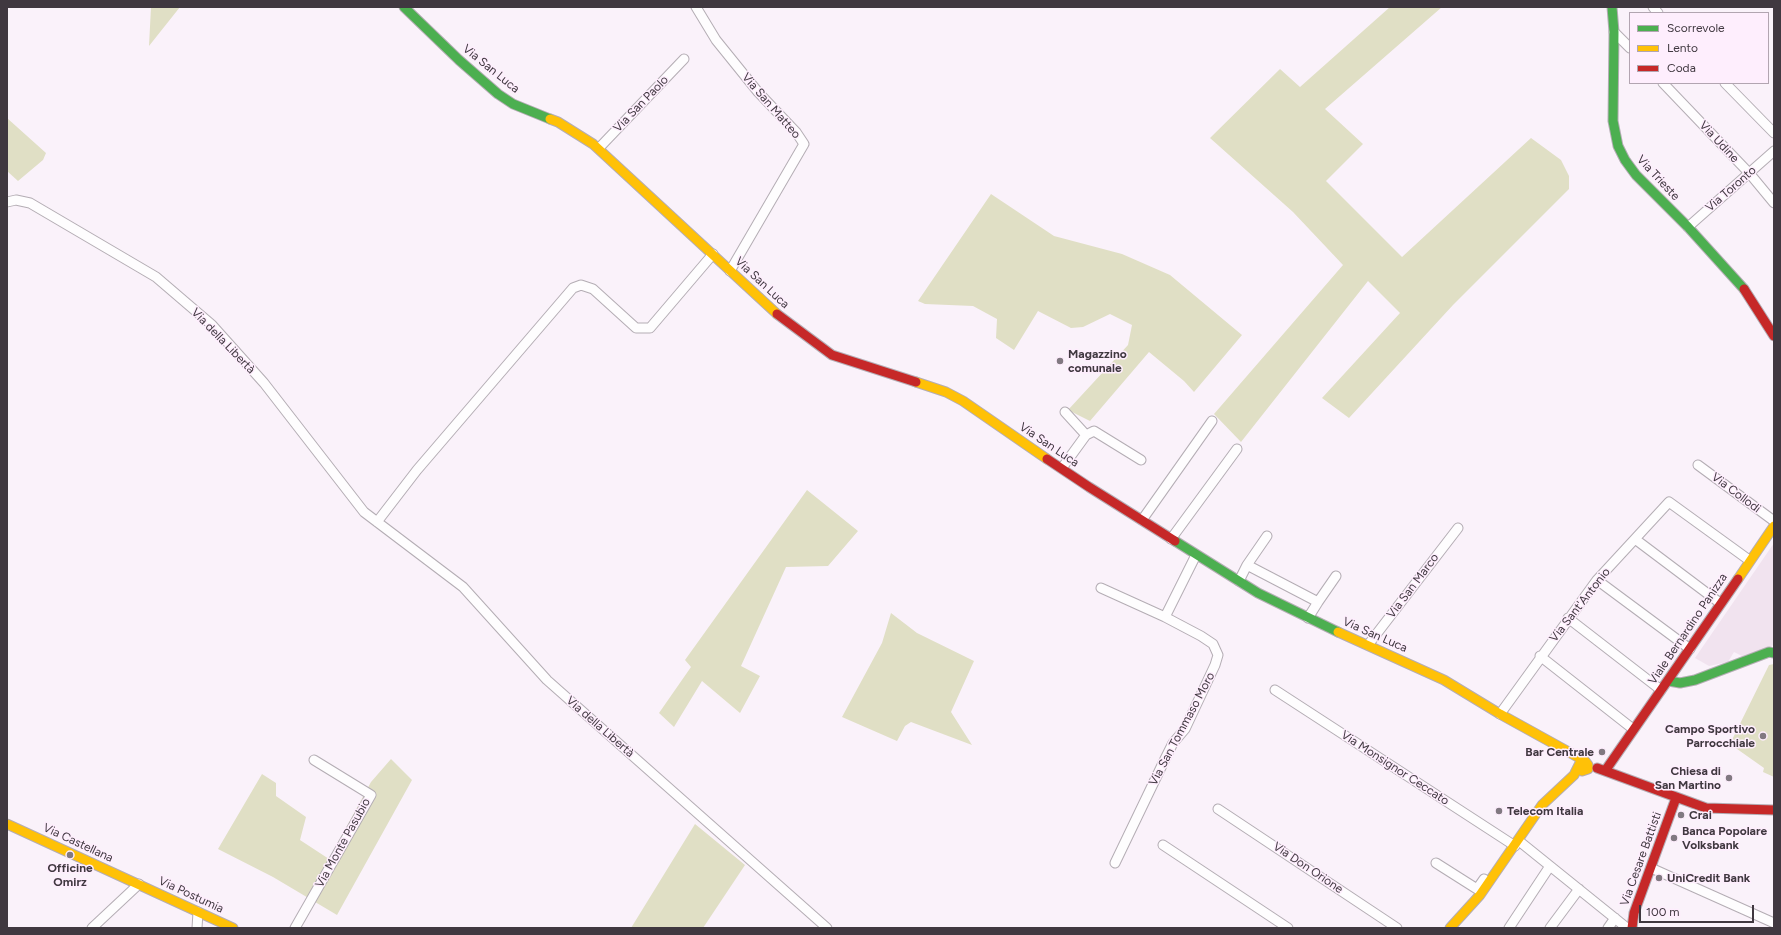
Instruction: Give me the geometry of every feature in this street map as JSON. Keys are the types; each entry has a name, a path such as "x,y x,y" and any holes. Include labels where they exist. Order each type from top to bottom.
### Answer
{"street":[{"name":"Via San Luca","path":"404,7 459,60 498,94 513,104 558,122 598,148 783,320 832,355 946,392 1001,426 1020,441 1171,539 1239,581 1308,618 1444,680 1569,754 1583,767"},
{"name":"Via San Matteo","path":"696,7 716,40 758,92 796,132 804,144 730,271"},
{"name":"Via Trieste","path":"1612,7 1614,32 1613,121 1618,146 1625,160 1636,175 1688,227 1741,284 1773,334"},
{"path":"1614,32 1629,47"},
{"name":"Via San Paolo","path":"598,148 684,59"},
{"name":"Via Udine","path":"1664,84 1750,174 1774,203"},
{"path":"1726,84 1774,133"},
{"name":"Via Toronto","path":"1688,227 1750,174 1774,151"},
{"name":"Via della Libertà","path":"7,202 16,200 30,203 156,277 212,325 264,383 364,512 462,587 547,680 827,928"},
{"path":"377,522 417,470 573,288 581,285 593,289 636,328 650,328 713,254"},
{"path":"1065,412 1086,435"},
{"path":"1142,520 1212,421"},
{"path":"1062,468 1086,435 1094,431 1141,460"},
{"path":"1171,539 1237,449"},
{"name":"Via Collodi","path":"1698,465 1774,521"},
{"name":"Via Sant'Antonio","path":"1500,714 1540,656 1597,580 1669,502 1749,560"},
{"name":"Viale Bernardino Panizza","path":"1603,771 1623,745 1690,649 1749,560 1774,526"},
{"name":"Via San Marco","path":"1368,645 1458,528"},
{"path":"1239,581 1247,565 1266,536"},
{"path":"1635,539 1720,603"},
{"path":"1165,617 1196,555"},
{"path":"1247,565 1318,602"},
{"path":"1308,618 1336,576"},
{"path":"1597,580 1690,649"},
{"name":"Via San Tommaso Moro","path":"1101,588 1165,617 1201,636 1213,644 1218,655 1215,665 1185,729 1173,743 1115,863"},
{"path":"1568,618 1661,690"},
{"path":"1668,680 1680,683 1696,680 1769,652 1774,653"},
{"path":"1540,656 1633,729"},
{"name":"Via Monsignor Ceccato","path":"1275,690 1550,866 1627,928"},
{"name":"Viale Bernardino Panizza","path":"1619,777 1623,745"},
{"name":"Via Monte Pasubio","path":"295,928 371,796 314,760"},
{"path":"1450,928 1480,895 1542,805 1583,767 1603,771 1706,808 1774,810"},
{"name":"Via Cesare Battisti","path":"1632,928 1634,913 1676,798"},
{"name":"Via Don Orione","path":"1218,809 1397,928"},
{"name":"Via Castellana","path":"7,824 139,884"},
{"path":"1436,863 1477,889 1515,843"},
{"path":"1163,845 1288,928"},
{"path":"1508,928 1550,866"},
{"path":"1651,868 1774,923"},
{"path":"92,928 139,884"},
{"name":"Via Postumia","path":"139,884 233,928"},
{"path":"1550,928 1580,889"},
{"path":"197,928 198,912"},
{"path":"1608,928 1615,918"}],"shaded area":[{"path":"1774,543 1774,645 1742,656 1734,652 1728,662 1709,666 1695,658"}],"green space":[{"path":"151,7 180,7 149,46"},
{"path":"1390,7 1442,7 1325,109 1363,144 1326,181 1402,257 1531,138 1561,160 1569,176 1569,189 1453,305 1349,418 1322,398 1400,313 1368,281 1241,442 1214,414 1343,265 1293,212 1210,138 1280,69 1300,87"},
{"path":"7,118 46,153 43,160 18,181 7,171"},
{"path":"991,194 1054,236 1122,254 1170,275 1242,335 1194,392 1184,381 1149,352 1090,421 1068,410 1128,345 1132,325 1110,314 1083,327 1071,328 1038,311 1014,350 996,338 997,319 973,306 925,304 918,301"},
{"path":"807,490 858,531 828,566 786,567 741,666 760,676 740,713 702,681 674,727 659,713 691,667 685,660"},
{"path":"891,613 917,633 974,661 951,712 972,745 911,722 905,726 897,741 842,717 882,643"},
{"path":"1774,664 1774,777 1763,772 1764,768 1730,744 1769,665"},
{"path":"391,759 412,780 337,915 273,877 218,849 262,774 276,783 276,796 306,817 300,840 329,859 371,782"},
{"path":"695,824 745,865 703,928 631,928"}],"traffic: fast":[{"path":"404,7 459,60 498,94 513,104 550,119"},
{"path":"1612,7 1614,32 1613,121 1618,146 1625,160 1636,175 1688,227 1744,289"},
{"path":"1175,541 1258,593 1338,632"},
{"path":"1669,681 1680,683 1695,680 1769,652 1774,653"}],"traffic: slow":[{"path":"550,119 558,122 593,144 777,314"},
{"path":"916,382 946,392 963,401 1047,459"},
{"path":"1738,579 1774,526"},
{"path":"1338,632 1444,680 1500,714 1585,761"},
{"path":"1450,928 1480,895 1542,805 1574,775 1580,763 1585,761 1588,765 1588,769 1582,771 1578,768"},
{"path":"7,824 233,928"}],"traffic: jam":[{"path":"1744,289 1774,336"},
{"path":"777,314 832,355 916,382"},
{"path":"1047,459 1175,541"},
{"path":"1605,771 1738,579"},
{"path":"1597,768 1706,808 1774,810"},
{"path":"1632,928 1634,913 1676,798"}],"place":[{"name":"Magazzino comunale","path":"1060,361"},
{"name":"Campo Sportivo Parrocchiale","path":"1763,736"},
{"name":"Bar Centrale","path":"1602,752"},
{"name":"Chiesa di San Martino","path":"1729,778"},
{"name":"Telecom Italia","path":"1499,811"},
{"name":"Crai","path":"1681,815"},
{"name":"Banca Popolare Volksbank","path":"1674,838"},
{"name":"Officine Omirz","path":"70,855"},
{"name":"UniCredit Bank","path":"1659,878"}]}
